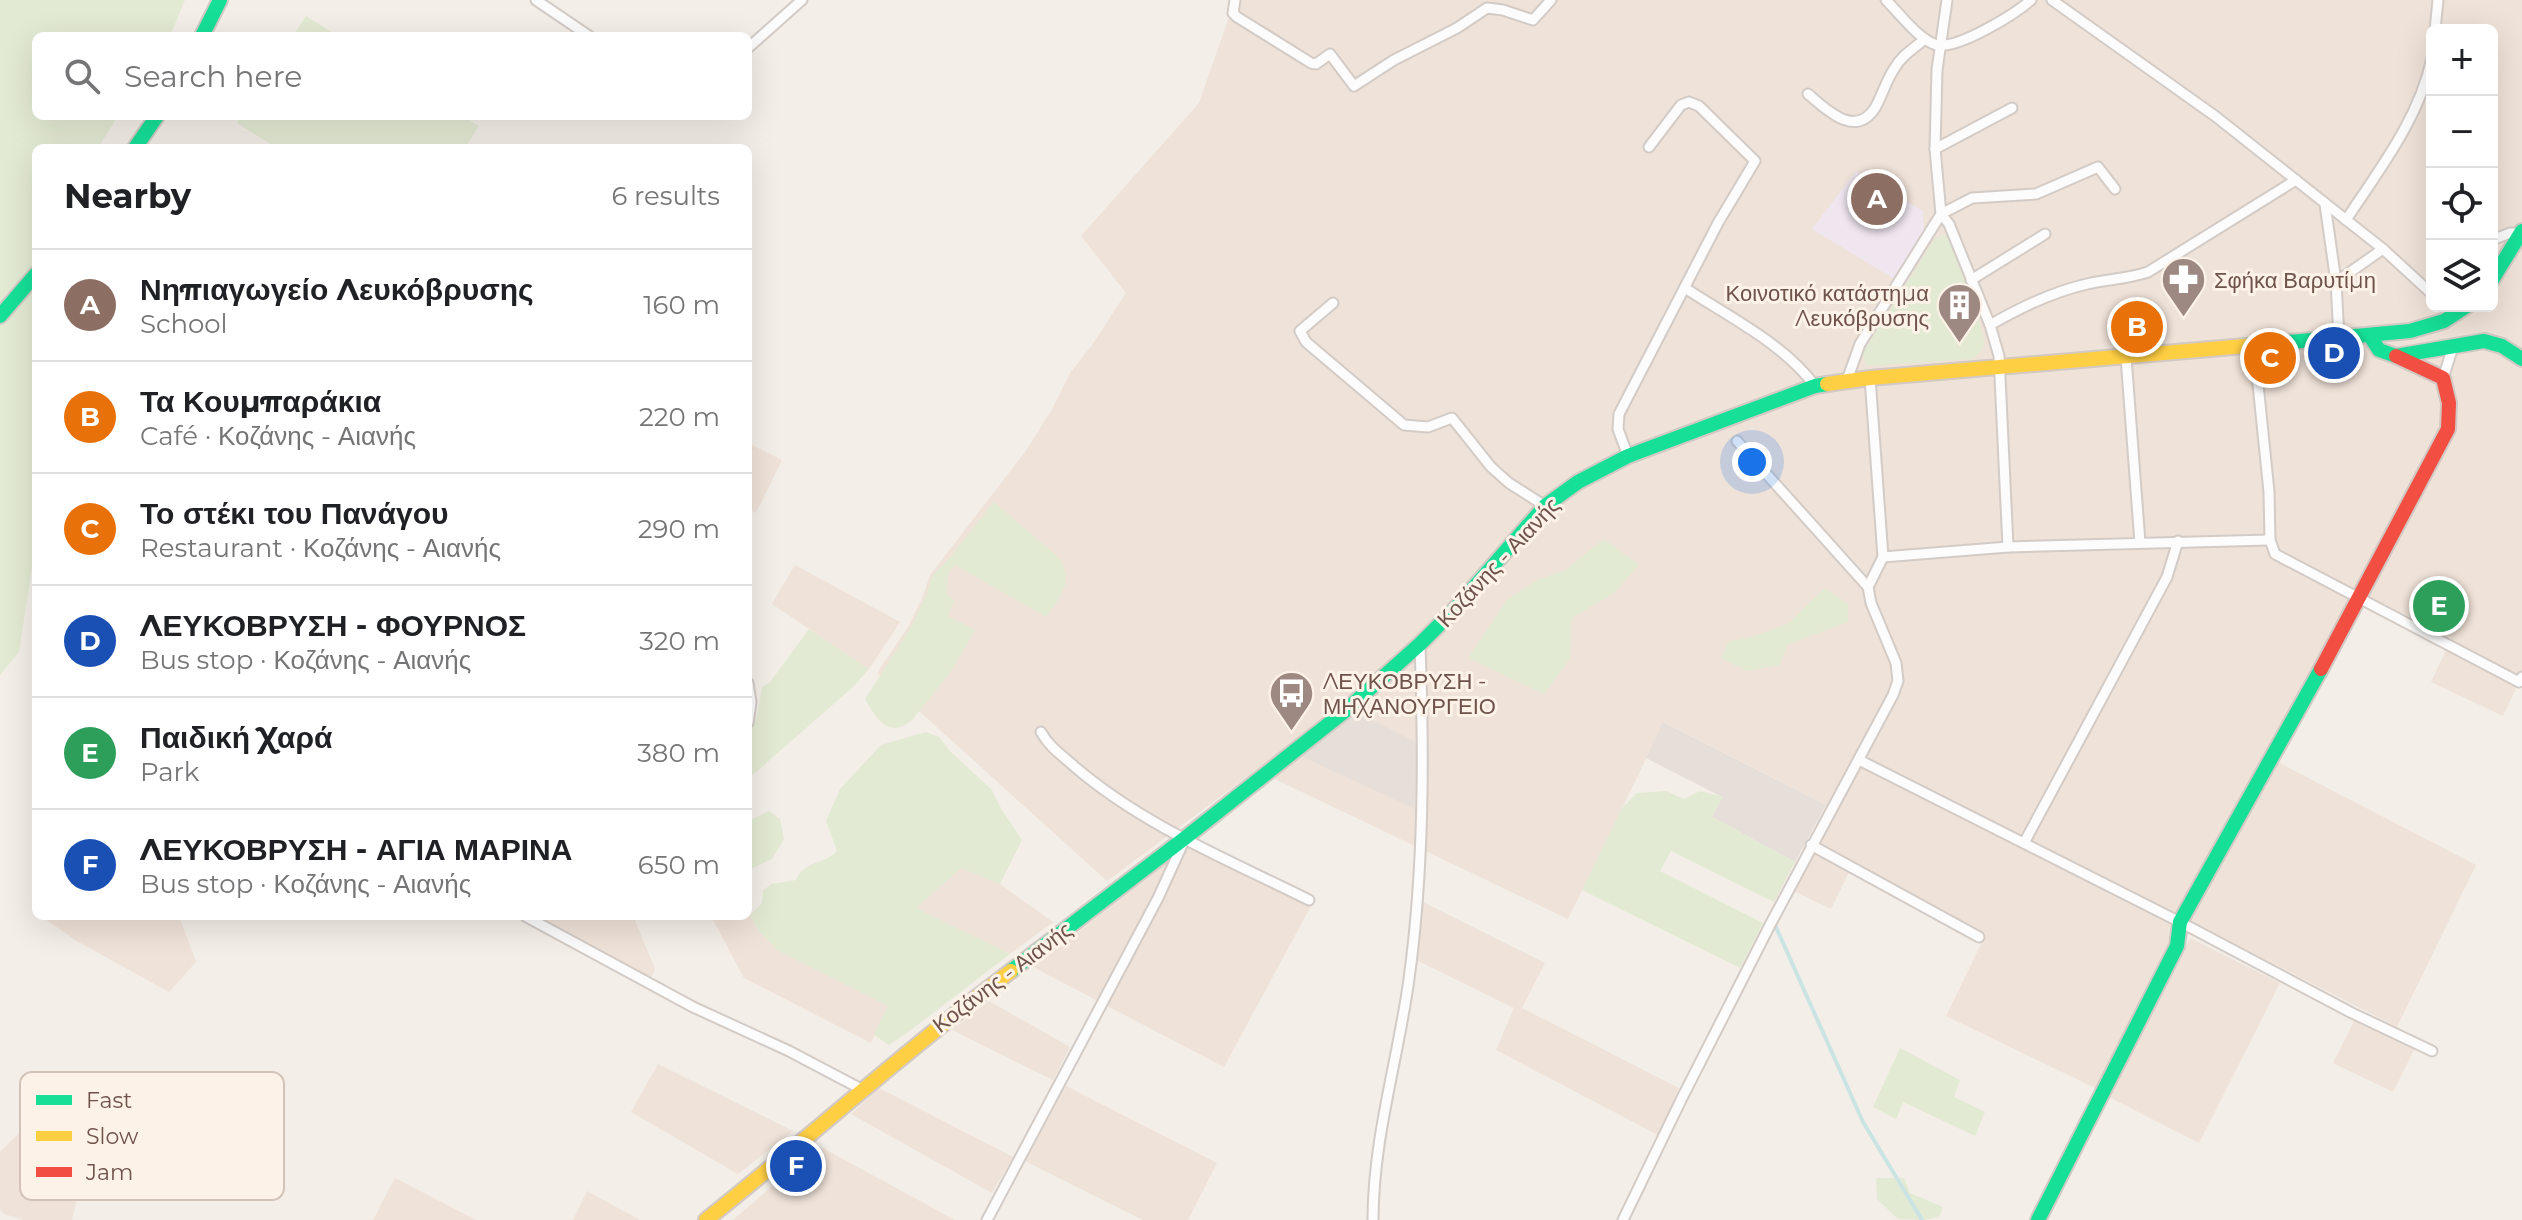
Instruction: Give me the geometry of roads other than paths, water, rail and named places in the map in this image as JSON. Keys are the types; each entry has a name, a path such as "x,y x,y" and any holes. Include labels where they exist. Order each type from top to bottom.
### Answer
{"main road":[{"path":"204,32 220,0"},
{"path":"138,144 154,120"},
{"path":"2498,270 2521,232"},
{"path":"0,316 32,279"},
{"name":"Κοζάνης - Αιανής","path":"706,1220 947,1019 1185,838 1345,711 1455,609 1545,506 1578,482 1628,456 1815,386 1847,380 2422,330 2442,324 2449,312"},
{"path":"2038,1220 2177,946 2180,922 2359,600 2448,429 2451,413 2443,378 2379,350 2370,336"},
{"path":"2396,356 2484,341 2502,346 2522,359"}],"street":[{"path":"536,0 583,32"},
{"path":"752,44 802,0"},
{"path":"1235,0 1233,13 1237,17 1311,63 1316,64 1330,54 1354,86 1487,8 1533,20 1551,0"},
{"path":"1886,0 1925,39 1940,46 1967,38 1998,23 2031,0"},
{"path":"1947,0 1940,46 1935,149 1941,214 1949,224 1990,325 2000,368 2008,547"},
{"path":"2052,0 2215,116 2426,286"},
{"path":"2436,24 2438,0"},
{"path":"1808,94 1847,122 1866,117 1873,111 1902,58 1925,39"},
{"path":"2346,220 2400,139 2426,76"},
{"path":"1628,456 1618,429 1619,414 1724,211 1755,161 1699,106 1689,102 1681,105 1649,147"},
{"path":"1935,149 2012,108"},
{"path":"1847,380 1860,344 1941,214 1972,198 2036,194 2098,167 2115,189"},
{"path":"1990,325 2046,295 2148,272 2296,180"},
{"path":"2325,204 2336,282 2339,338"},
{"path":"2498,238 2521,232"},
{"path":"1971,280 2045,234"},
{"path":"2336,282 2383,249"},
{"path":"1685,288 1787,356 1815,386"},
{"path":"1333,303 1300,331 1306,342 1404,425 1428,427 1452,418 1491,467 1509,483 1545,506"},
{"path":"2254,345 2269,492 2270,540 2275,554 2519,682 2522,677"},
{"path":"2443,378 2453,347"},
{"path":"2126,357 2140,543"},
{"path":"1868,587 1883,557 1870,378"},
{"path":"1623,1220 1811,845 1859,760 1898,681 1896,663 1871,603 1868,587 1737,441"},
{"path":"1883,557 2008,547 2270,540"},
{"path":"2024,843 2167,577 2178,541"},
{"path":"1373,1220 1377,1149 1405,1005 1419,877 1420,644"},
{"path":"1041,732 1047,742 1099,787 1132,810 1309,900"},
{"path":"1859,760 2432,1051"},
{"path":"987,1220 1158,898 1185,838"},
{"path":"1811,845 1979,937"},
{"path":"532,920 693,1007 789,1051 863,1090"}],"waterway":[{"path":"1775,925 1863,1122 1922,1220"}],"place":[{"name":"Νηπιαγωγείο Λευκόβρυσης","path":"1877,199"},
{"name":"Σφήκα Βαρυτίμη","path":"2183,319"},
{"name":"Τα Κουμπαράκια","path":"2137,327"},
{"name":"Κοινοτικό κατάστημα Λευκόβρυσης","path":"1960,345"},
{"name":"ΛΕΥΚΟΒΡΥΣΗ - ΦΟΥΡΝΟΣ","path":"2334,353"},
{"name":"Το στέκι του Πανάγου","path":"2270,358"},
{"name":"Παιδική Χαρά","path":"2439,606"},
{"name":"ΛΕΥΚΟΒΡΥΣΗ - ΜΗΧΑΝΟΥΡΓΕΙΟ","path":"1292,733"},
{"name":"ΛΕΥΚΟΒΡΥΣΗ - ΑΓΙΑ ΜΑΡΙΝΑ","path":"796,1166"}]}
